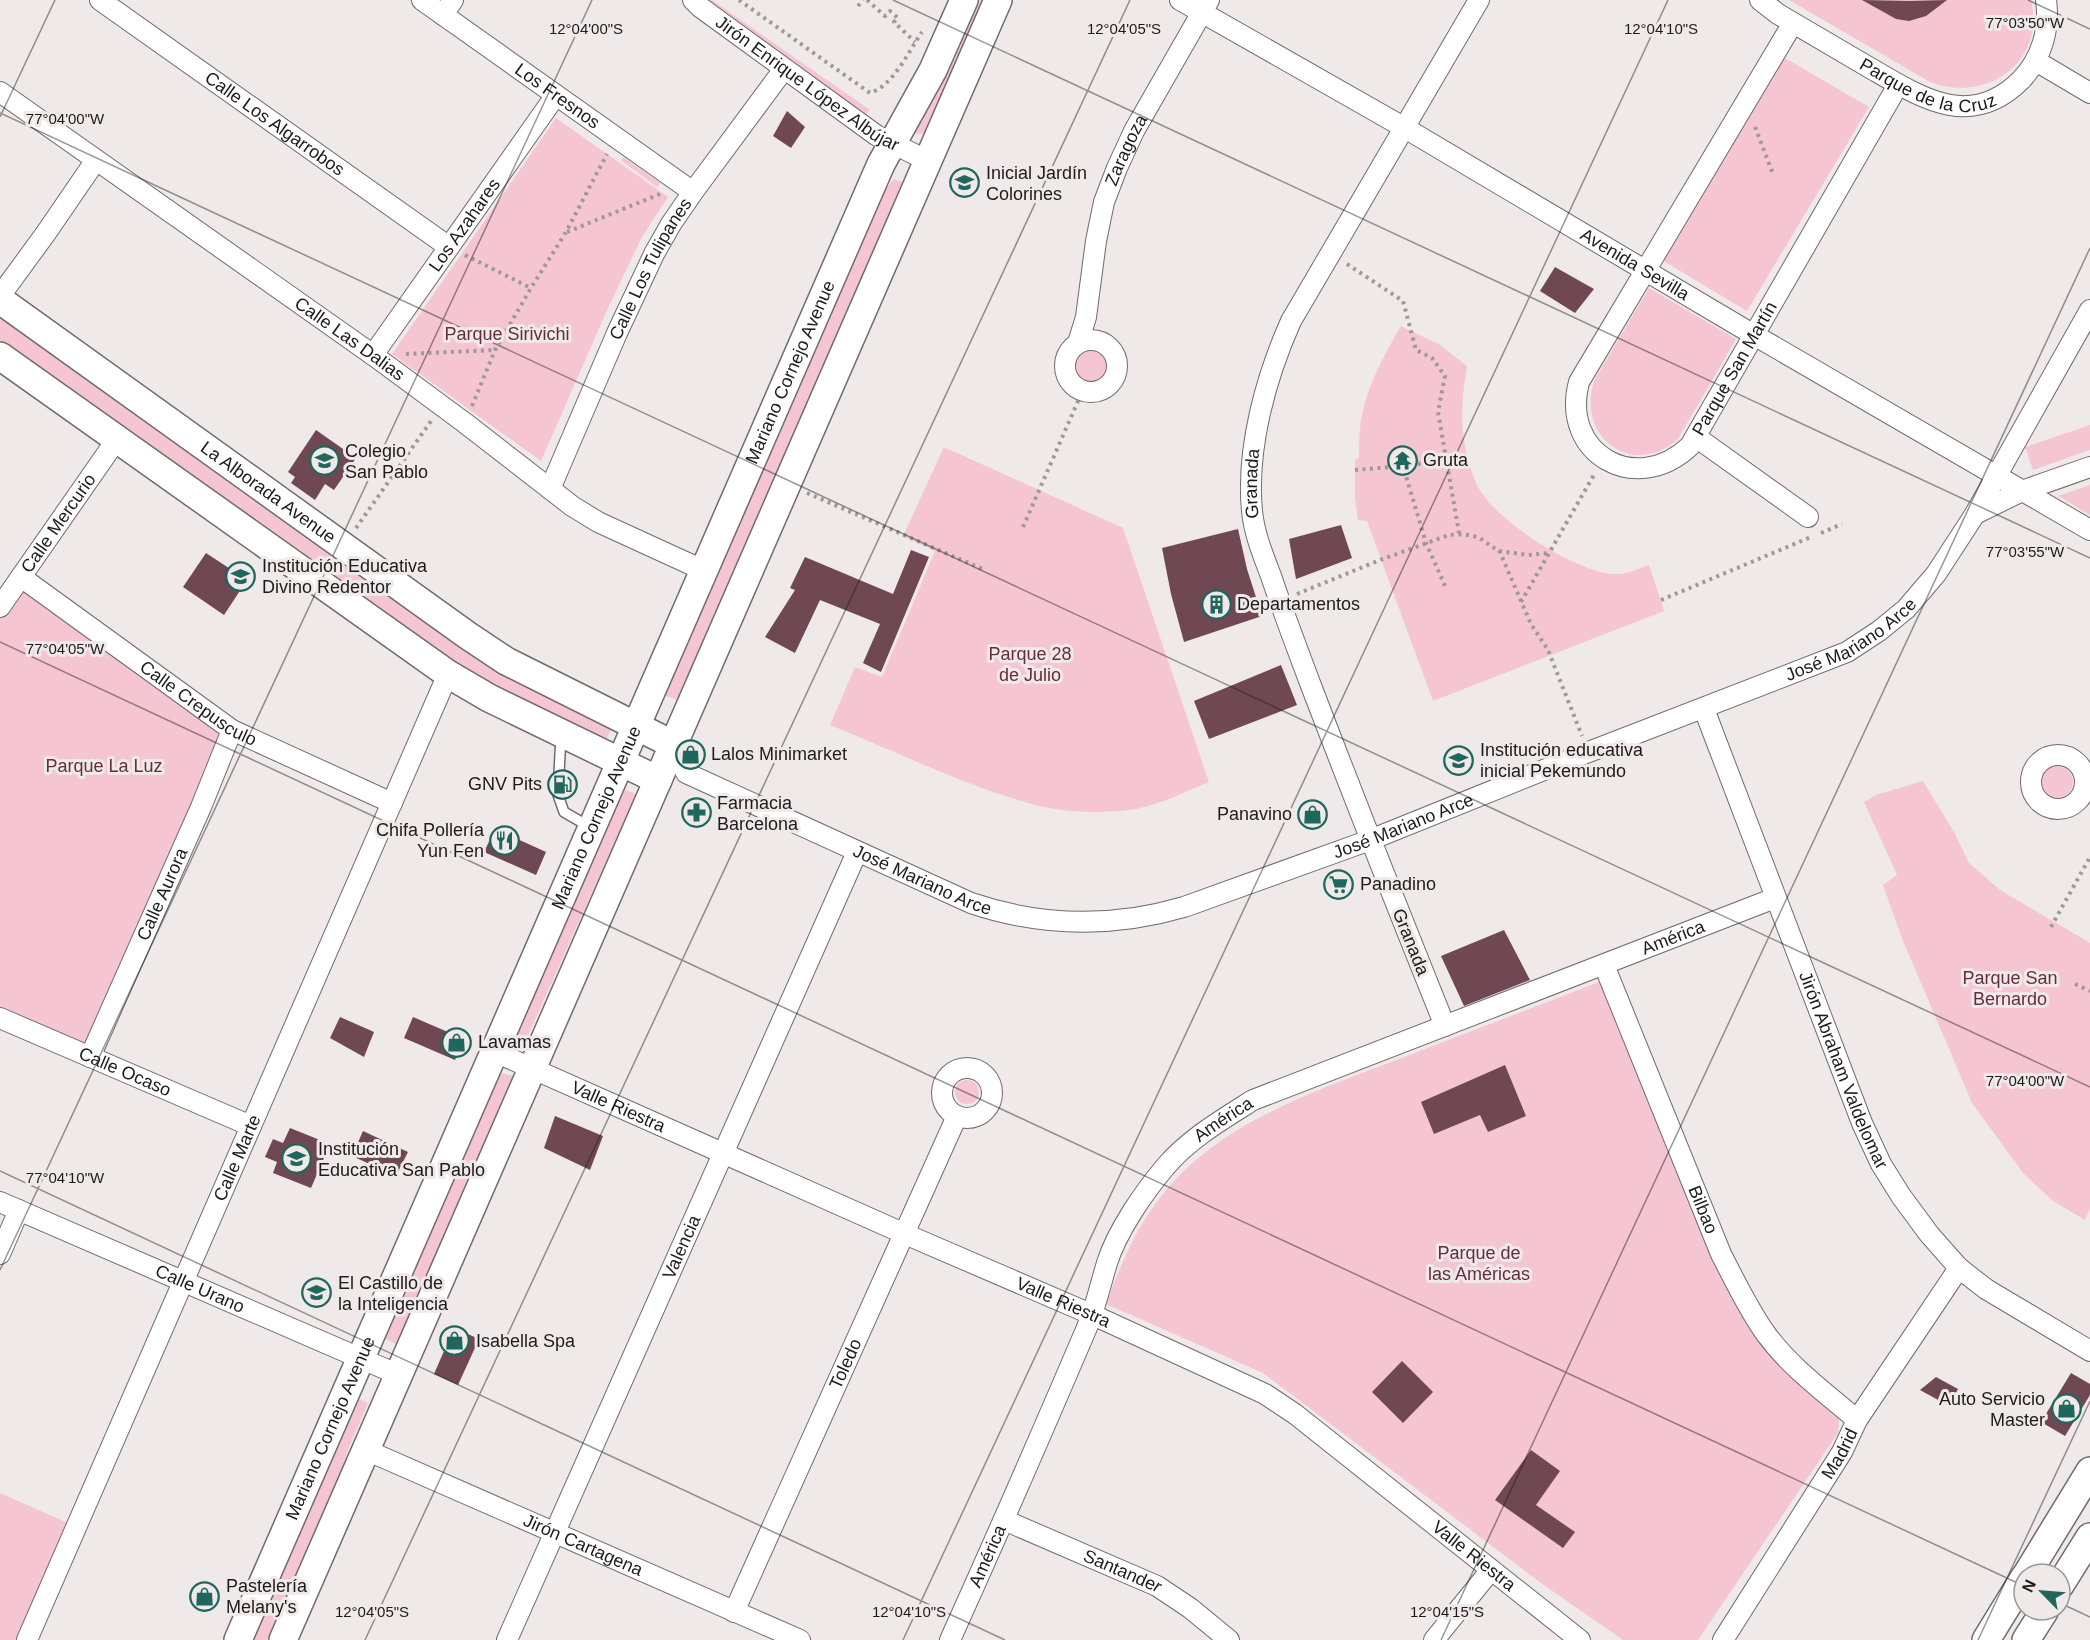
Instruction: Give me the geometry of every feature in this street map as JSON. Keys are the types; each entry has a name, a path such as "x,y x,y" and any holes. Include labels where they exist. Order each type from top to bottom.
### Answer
{"main road":[{"name":"Mariano Cornejo Avenue","path":"238,1640 881,164 933,70 964,0"},
{"path":"283,1640 998,0"},
{"name":"La Alborada Avenue","path":"0,298 506,661 674,745"},
{"path":"0,356 448,675 489,698 658,780"},
{"path":"2034,1562 2090,1471"},
{"path":"2072,1566 2090,1537"},
{"path":"1986,1640 2012,1598"},
{"path":"2026,1640 2037,1622"}],"street":[{"name":"Calle Los Algarrobos","path":"100,0 449,247"},
{"name":"Los Fresnos","path":"422,0 448,8 556,95 688,188"},
{"name":"Jirón Enrique López Albújar","path":"693,0 783,69 876,135 928,161"},
{"name":"Avenida Sevilla","path":"1180,0 1205,6 1644,271 2090,530"},
{"name":"Granada","path":"1445,1026 1370,840 1259,544 1252,512 1251,482 1266,384 1275,356 1291,321 1479,0"},
{"name":"Parque de la Cruz","path":"1760,0 1793,23 1898,85 1929,101 1944,105 1975,104 1991,99 2016,85 2027,74 2036,61 2046,32 2048,16 2046,0"},
{"name":"Zaragoza","path":"1087,342 1086,317 1096,240 1104,202 1134,131 1205,6"},
{"name":"Parque San Martín","path":"1793,23 1583,372 1576,393 1576,414 1583,435 1595,451 1604,458 1623,466 1644,469 1674,459 1690,446 1898,85"},
{"path":"2036,61 2090,93"},
{"name":"Calle Los Tulipanes","path":"550,489 617,333 688,188 783,69"},
{"name":"Calle Las Dalias","path":"0,92 373,355 572,506 598,522 705,571"},
{"name":"Los Azahares","path":"373,355 556,95"},
{"path":"0,298 96,160"},
{"name":"José Mariano Arce","path":"686,773 856,852 971,903 1003,914 1080,923 1120,920 1167,912 1370,840 1847,652 1879,631 1906,609 1936,574 1975,514 2090,310"},
{"path":"1087,342 1111,349 1117,365 1116,374 1107,388 1099,392 1082,392 1074,387 1065,372 1067,355 1087,342"},
{"path":"1696,437 1808,517"},
{"name":"Calle Mercurio","path":"0,607 117,439"},
{"path":"1975,514 2022,491 2090,467"},
{"name":"Calle Crepusculo","path":"21,577 232,730 392,803"},
{"name":"Calle Marte","path":"27,1640 448,675"},
{"name":"Jirón Abraham Valdelomar","path":"1704,709 1862,1123 1881,1164 1929,1234 1959,1268 1986,1288 2090,1351"},
{"name":"Calle Aurora","path":"90,1057 201,807 232,730"},
{"path":"658,780 686,773 674,745"},
{"name":"Valencia","path":"507,1640 856,852"},
{"name":"América","path":"950,1640 1093,1315 1108,1260 1125,1226 1167,1165 1191,1143 1253,1100 1775,898"},
{"name":"Bilbao","path":"1604,965 1721,1254 1741,1293 1767,1335 1802,1373 1857,1420"},
{"name":"Calle Ocaso","path":"0,1018 251,1126"},
{"name":"Valle Riestra","path":"495,1052 1093,1315 1265,1394 1295,1414 1580,1640"},
{"name":"Toledo","path":"734,1612 957,1116"},
{"name":"Calle Urano","path":"0,1202 399,1375"},
{"path":"0,1254 19,1210"},
{"name":"Madrid","path":"1723,1640 1836,1462 1857,1420 1959,1268"},
{"name":"Jirón Cartagena","path":"366,1450 800,1640"},
{"name":"Santander","path":"1004,1520 1157,1586 1190,1608 1229,1640"},
{"path":"1434,1640 1491,1570"}],"lane":[{"path":"559,773 561,734"},
{"path":"558,795 564,812 592,829"}],"path":[{"path":"739,0 870,93 888,82 925,27"},
{"path":"858,6 865,0 885,16 890,11 898,18 894,22 915,42"},
{"path":"1745,103 1773,174"},
{"path":"465,423 495,350 567,232 615,137"},
{"path":"567,232 688,188"},
{"path":"449,247 531,288"},
{"path":"1331,253 1403,301 1416,350 1432,358 1445,376 1438,412 1459,534"},
{"path":"373,355 495,350"},
{"path":"1023,527 1082,392"},
{"path":"343,545 442,406"},
{"path":"1521,603 1604,458"},
{"path":"1355,470 1447,460"},
{"path":"1403,466 1425,543 1446,588"},
{"path":"787,484 985,570"},
{"path":"1661,600 1842,524"},
{"path":"1280,602 1380,560 1425,543 1459,534 1481,539 1498,550 1528,555 1549,553"},
{"path":"1498,550 1521,603 1540,640 1548,650 1586,753"},
{"path":"2050,927 2090,857"},
{"path":"2075,984 2090,991"}],"green space":[{"path":"702,0 712,0 870,110 866,115"},
{"path":"975,0 986,0 926,133 918,134 914,132"},
{"path":"1789,0 2031,0 2033,22 2029,42 2020,59 2007,72 1991,82 1972,87 1951,87 1930,82"},
{"path":"1785,58 1869,107 1747,311 1662,260"},
{"name":"Parque Sirivichi","path":"556,118 668,197 642,237 608,308 541,461 392,354"},
{"path":"623,157 660,183 657,187 622,161"},
{"path":"894,179 910,185 677,700 656,692 877,199"},
{"path":"1649,288 1736,339 1678,439 1660,451 1643,455 1626,453 1611,446 1600,434 1593,418 1591,400 1595,379"},
{"path":"0,310 615,719 606,741 455,665 0,340"},
{"path":"1401,326 1440,345 1467,366 1462,410 1466,453 1476,483 1498,512 1557,554 1597,571 1614,574 1627,573 1649,565 1664,611 1433,701 1367,521 1358,520 1355,498 1355,460 1359,458 1360,430 1365,402 1381,363"},
{"path":"1091,349 1103,354 1108,366 1103,378 1091,383 1079,378 1074,366 1079,354"},
{"path":"2090,425 2090,450 2033,470 2025,447"},
{"name":"Parque 28 de Julio","path":"944,447 1123,528 1209,782 1164,801 1136,809 1098,812 1059,810 1035,805 983,788 830,725 855,667 882,677 935,551 903,536"},
{"path":"2090,485 2090,515 2058,496"},
{"name":"Parque La Luz","path":"21,577 232,730 90,1057 0,1018 0,606"},
{"path":"2057,766 2069,770 2073,782 2069,794 2057,798 2045,794 2041,782 2045,770"},
{"name":"Parque San Bernardo","path":"1923,781 1954,832 1969,863 2000,890 2090,943 2090,1208 2085,1220 2053,1201 2023,1173 1972,1103 1901,936 1883,885 1897,875 1864,802 1876,795"},
{"path":"615,786 636,794 521,1051 503,1042"},
{"name":"Parque de las Américas","path":"1599,982 1609,992 1709,1251 1750,1325 1797,1382 1839,1419 1838,1433 1698,1640 1623,1640 1541,1583 1263,1373 1106,1304 1133,1241 1154,1206 1179,1177 1207,1151 1238,1130 1271,1112 1341,1081"},
{"path":"491,1072 516,1076 398,1345 377,1335"},
{"path":"967,1080 976,1083 979,1092 976,1101 967,1104 958,1101 955,1092 958,1083"},
{"path":"347,1393 368,1403 347,1452 345,1465 267,1640 241,1640"},
{"path":"0,1493 77,1527 27,1640 0,1640"}],"building":[{"path":"1862,0 1947,0 1926,16 1909,21 1896,19"},
{"path":"787,111 805,127 791,148 773,136"},
{"path":"1555,267 1594,289 1575,313 1540,291"},
{"name":"Colegio San Pablo","path":"316,430 356,458 334,490 325,484 315,500 291,483 295,477 288,472"},
{"path":"1341,525 1352,558 1296,579 1289,539"},
{"path":"1238,529 1247,569 1262,616 1184,642 1162,548"},
{"path":"911,550 929,557 881,672 863,663 880,624 820,600 795,653 765,637 795,590 790,588 805,557 893,594"},
{"path":"206,553 247,580 224,615 183,587"},
{"path":"1281,665 1297,705 1209,739 1194,701"},
{"name":"GNV Pits","path":"566,773 573,774 572,795 565,795 560,789 553,791 553,776 561,779"},
{"name":"Chifa Pollería Yun Fen","path":"495,829 546,852 536,875 484,852"},
{"path":"1504,930 1530,980 1464,1006 1441,956"},
{"path":"340,1017 374,1032 364,1057 330,1038"},
{"path":"413,1017 464,1039 455,1060 404,1038"},
{"path":"1505,1065 1526,1116 1488,1132 1480,1115 1434,1134 1421,1102"},
{"path":"555,1116 603,1136 590,1170 544,1148"},
{"name":"Institución Educativa San Pablo","path":"290,1128 330,1144 311,1188 273,1173 277,1162 265,1157 273,1139 283,1143"},
{"path":"363,1131 408,1152 396,1176 352,1156"},
{"path":"454,1328 479,1339 458,1385 434,1374"},
{"path":"1402,1361 1433,1392 1403,1423 1372,1392"},
{"name":"Auto Servicio Master","path":"2071,1373 2090,1384 2090,1395 2065,1436 2041,1422"},
{"path":"1936,1377 1958,1389 1949,1406 1920,1390"},
{"path":"1531,1450 1560,1471 1536,1505 1575,1532 1563,1548 1495,1500"}],"place":[{"name":"Inicial Jardín Colorines","path":"965,183"},
{"name":"Gruta","path":"1402,460"},
{"name":"Colegio San Pablo","path":"324,461"},
{"name":"Institución Educativa Divino Redentor","path":"241,576"},
{"name":"Departamentos","path":"1216,604"},
{"name":"Lalos Minimarket","path":"690,754"},
{"name":"Institución educativa inicial Pekemundo","path":"1459,760"},
{"name":"GNV Pits","path":"563,784"},
{"name":"Farmacia Barcelona","path":"696,813"},
{"name":"Panavino","path":"1313,814"},
{"name":"Chifa Pollería Yun Fen","path":"505,840"},
{"name":"Panadino","path":"1339,884"},
{"name":"Lavamas","path":"457,1042"},
{"name":"Institución Educativa San Pablo","path":"297,1159"},
{"name":"El Castillo de la Inteligencia","path":"317,1293"},
{"name":"Isabella Spa","path":"455,1341"},
{"name":"Auto Servicio Master","path":"2066,1409"},
{"name":"Pastelería Melany's","path":"205,1596"}]}
